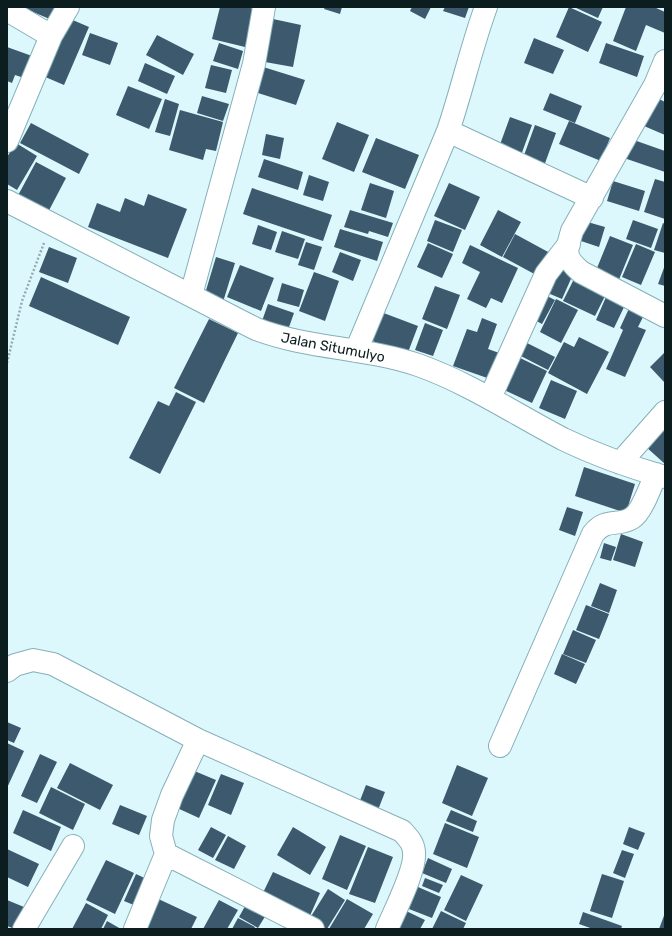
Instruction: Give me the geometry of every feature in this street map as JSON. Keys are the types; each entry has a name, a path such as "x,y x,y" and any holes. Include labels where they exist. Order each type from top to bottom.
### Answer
{"street":[{"path":"7,141 51,36 68,7"},
{"path":"191,295 254,64 264,7"},
{"path":"356,351 448,131 459,99 480,21 486,7"},
{"path":"7,10 51,36"},
{"path":"665,61 655,85 572,231 567,256 571,263 581,272 665,316"},
{"path":"448,131 592,198"},
{"name":"Jalan Situmulyo","path":"7,201 241,321 272,335 302,342 398,359 417,365 444,375 490,398 582,448 620,463 660,476"},
{"path":"490,398 546,274 569,244"},
{"path":"620,463 665,412"},
{"path":"500,746 593,534 603,524 632,519 638,513 660,476"},
{"path":"7,671 15,665 33,660 53,664 198,740 402,831 411,841 414,852 413,866 387,929"},
{"path":"135,929 166,854 161,836 163,820 172,795 198,740"},
{"path":"24,929 73,846"},
{"path":"166,854 313,929"}],"path":[{"path":"7,362 22,301 52,224"}],"building":[{"path":"27,7 58,7 52,20 26,9"},
{"path":"220,7 245,7 255,9 245,47 212,39"},
{"path":"325,7 342,7 340,14 324,9"},
{"path":"412,7 431,7 425,19 410,11"},
{"path":"445,7 469,7 465,18 443,11"},
{"path":"569,7 602,22 588,52 556,37"},
{"path":"574,7 603,7 598,18"},
{"path":"626,7 654,7 665,12 665,33 646,25 636,51 613,41"},
{"path":"68,18 89,27 64,85 43,76"},
{"path":"273,19 301,25 293,67 265,62"},
{"path":"90,33 118,43 110,65 82,55"},
{"path":"157,35 194,54 183,75 146,55"},
{"path":"534,38 564,50 553,74 524,63"},
{"path":"219,43 243,51 238,69 213,61"},
{"path":"606,43 644,56 637,77 599,63"},
{"path":"7,47 32,56 24,78 15,75 12,83 7,81"},
{"path":"145,63 175,76 167,94 138,81"},
{"path":"211,65 232,70 226,93 205,88"},
{"path":"260,66 305,80 296,105 252,91"},
{"path":"128,86 162,99 149,129 116,115"},
{"path":"550,93 582,106 575,123 543,110"},
{"path":"202,96 229,104 223,121 197,113"},
{"path":"657,98 665,102 665,135 644,126"},
{"path":"165,99 179,104 170,136 155,132"},
{"path":"180,110 223,122 216,151 206,149 203,160 169,150"},
{"path":"510,117 532,125 520,158 498,150"},
{"path":"569,121 610,138 601,161 559,144"},
{"path":"337,122 369,135 354,172 322,159"},
{"path":"31,123 89,154 79,174 20,143"},
{"path":"535,125 556,133 544,166 523,158"},
{"path":"266,134 284,138 280,159 262,155"},
{"path":"376,138 419,155 405,189 362,172"},
{"path":"631,139 665,151 665,172 624,158"},
{"path":"16,143 37,156 17,190 7,184 7,157"},
{"path":"264,159 303,172 298,190 258,177"},
{"path":"36,162 66,178 45,218 15,201"},
{"path":"309,175 329,182 323,201 303,195"},
{"path":"655,179 665,182 665,219 644,212"},
{"path":"613,181 645,191 639,211 607,201"},
{"path":"370,183 394,191 386,218 361,210"},
{"path":"449,183 480,197 465,230 434,216"},
{"path":"252,188 332,215 323,241 243,214"},
{"path":"148,194 187,209 168,258 88,227 97,203 120,212 125,198 144,206"},
{"path":"350,210 393,223 388,237 369,231 368,234 344,227"},
{"path":"498,210 521,222 502,257 480,245"},
{"path":"435,220 462,230 453,252 427,241"},
{"path":"633,220 658,229 651,248 626,239"},
{"path":"584,221 605,227 599,247 578,240"},
{"path":"663,223 665,224 665,253 654,250"},
{"path":"258,225 277,232 271,250 252,244"},
{"path":"340,229 383,242 377,261 334,247"},
{"path":"282,231 305,239 298,259 275,252"},
{"path":"515,234 550,253 538,276 503,257"},
{"path":"610,236 633,245 618,282 595,273"},
{"path":"306,242 322,247 314,270 298,265"},
{"path":"428,243 453,254 442,278 417,267"},
{"path":"636,244 655,252 641,285 622,277"},
{"path":"470,245 518,268 502,303 491,298 486,308 467,299 480,272 462,263"},
{"path":"49,247 77,258 68,283 39,272"},
{"path":"340,252 361,260 353,281 332,272"},
{"path":"216,257 235,263 223,302 204,297"},
{"path":"556,264 574,272 562,299 543,291"},
{"path":"240,265 274,278 261,311 227,297"},
{"path":"665,265 665,286 658,284"},
{"path":"314,272 339,281 325,321 299,311"},
{"path":"576,275 608,290 595,316 563,301"},
{"path":"41,277 130,317 118,345 29,306"},
{"path":"282,283 304,290 299,307 277,301"},
{"path":"435,286 460,295 447,329 422,319"},
{"path":"543,294 555,300 542,324 531,318"},
{"path":"606,297 625,305 614,328 596,320"},
{"path":"556,299 578,310 561,343 540,332"},
{"path":"632,302 647,309 638,327 646,330 625,377 606,369 623,330 620,328"},
{"path":"268,304 294,313 288,330 262,321"},
{"path":"381,312 418,326 407,355 370,340"},
{"path":"482,318 497,324 488,349 502,354 493,380 453,366 467,329 477,332"},
{"path":"209,319 238,333 204,403 174,388"},
{"path":"425,323 443,330 433,356 415,350"},
{"path":"579,337 609,352 587,394 548,373 564,342 574,347"},
{"path":"523,341 555,357 548,370 517,354"},
{"path":"665,352 665,383 650,367"},
{"path":"516,356 547,371 532,403 500,388"},
{"path":"551,380 577,391 565,419 539,408"},
{"path":"176,392 196,402 160,474 129,458 158,401 169,406"},
{"path":"665,423 665,464 645,446"},
{"path":"584,467 635,484 626,513 575,496"},
{"path":"567,507 583,512 575,536 559,530"},
{"path":"621,534 643,542 635,567 613,560"},
{"path":"604,543 616,547 611,561 600,558"},
{"path":"600,583 617,590 609,613 591,606"},
{"path":"586,605 609,614 599,639 576,630"},
{"path":"573,630 596,640 586,663 563,654"},
{"path":"562,654 585,664 576,684 554,674"},
{"path":"7,722 21,728 14,743 7,740"},
{"path":"7,743 24,751 7,788"},
{"path":"40,754 57,762 37,803 21,796"},
{"path":"70,763 113,785 100,810 57,788"},
{"path":"457,765 488,778 472,816 442,803"},
{"path":"192,770 216,780 199,818 175,807"},
{"path":"221,774 244,783 231,815 208,805"},
{"path":"366,785 385,792 378,810 359,803"},
{"path":"51,787 85,804 73,830 39,813"},
{"path":"120,805 147,816 139,835 112,824"},
{"path":"23,810 61,827 51,851 13,833"},
{"path":"451,810 477,821 473,832 446,821"},
{"path":"445,823 479,837 467,868 433,854"},
{"path":"211,827 226,835 213,858 198,850"},
{"path":"293,827 326,847 310,875 277,855"},
{"path":"629,827 645,833 638,850 623,844"},
{"path":"340,835 366,846 347,890 322,879"},
{"path":"228,836 246,846 234,869 215,860"},
{"path":"368,847 393,857 375,903 349,894"},
{"path":"7,849 39,864 28,887 7,877"},
{"path":"622,850 634,854 625,878 613,873"},
{"path":"428,858 452,869 446,883 422,873"},
{"path":"106,860 134,873 115,914 86,900"},
{"path":"273,872 320,893 309,918 261,897"},
{"path":"136,874 153,882 141,908 124,901"},
{"path":"602,874 624,881 612,918 590,911"},
{"path":"461,875 483,885 466,921 444,910"},
{"path":"425,878 443,885 439,893 422,886"},
{"path":"418,887 441,897 432,918 409,909"},
{"path":"328,889 345,900 327,929 310,918"},
{"path":"152,896 197,917 191,929 137,929"},
{"path":"249,899 269,910 258,928 239,917"},
{"path":"347,899 373,914 364,929 329,929"},
{"path":"7,900 24,907 15,929 7,926"},
{"path":"219,900 238,910 227,929 203,929"},
{"path":"86,903 108,915 101,929 72,929"},
{"path":"404,910 425,920 420,929 396,929"},
{"path":"441,911 466,923 463,929 432,929"},
{"path":"583,912 622,926 621,929 593,929 579,924"},
{"path":"665,913 665,929 659,929"},
{"path":"238,918 255,927 254,929 232,929"},
{"path":"107,921 121,929 103,929"}]}
